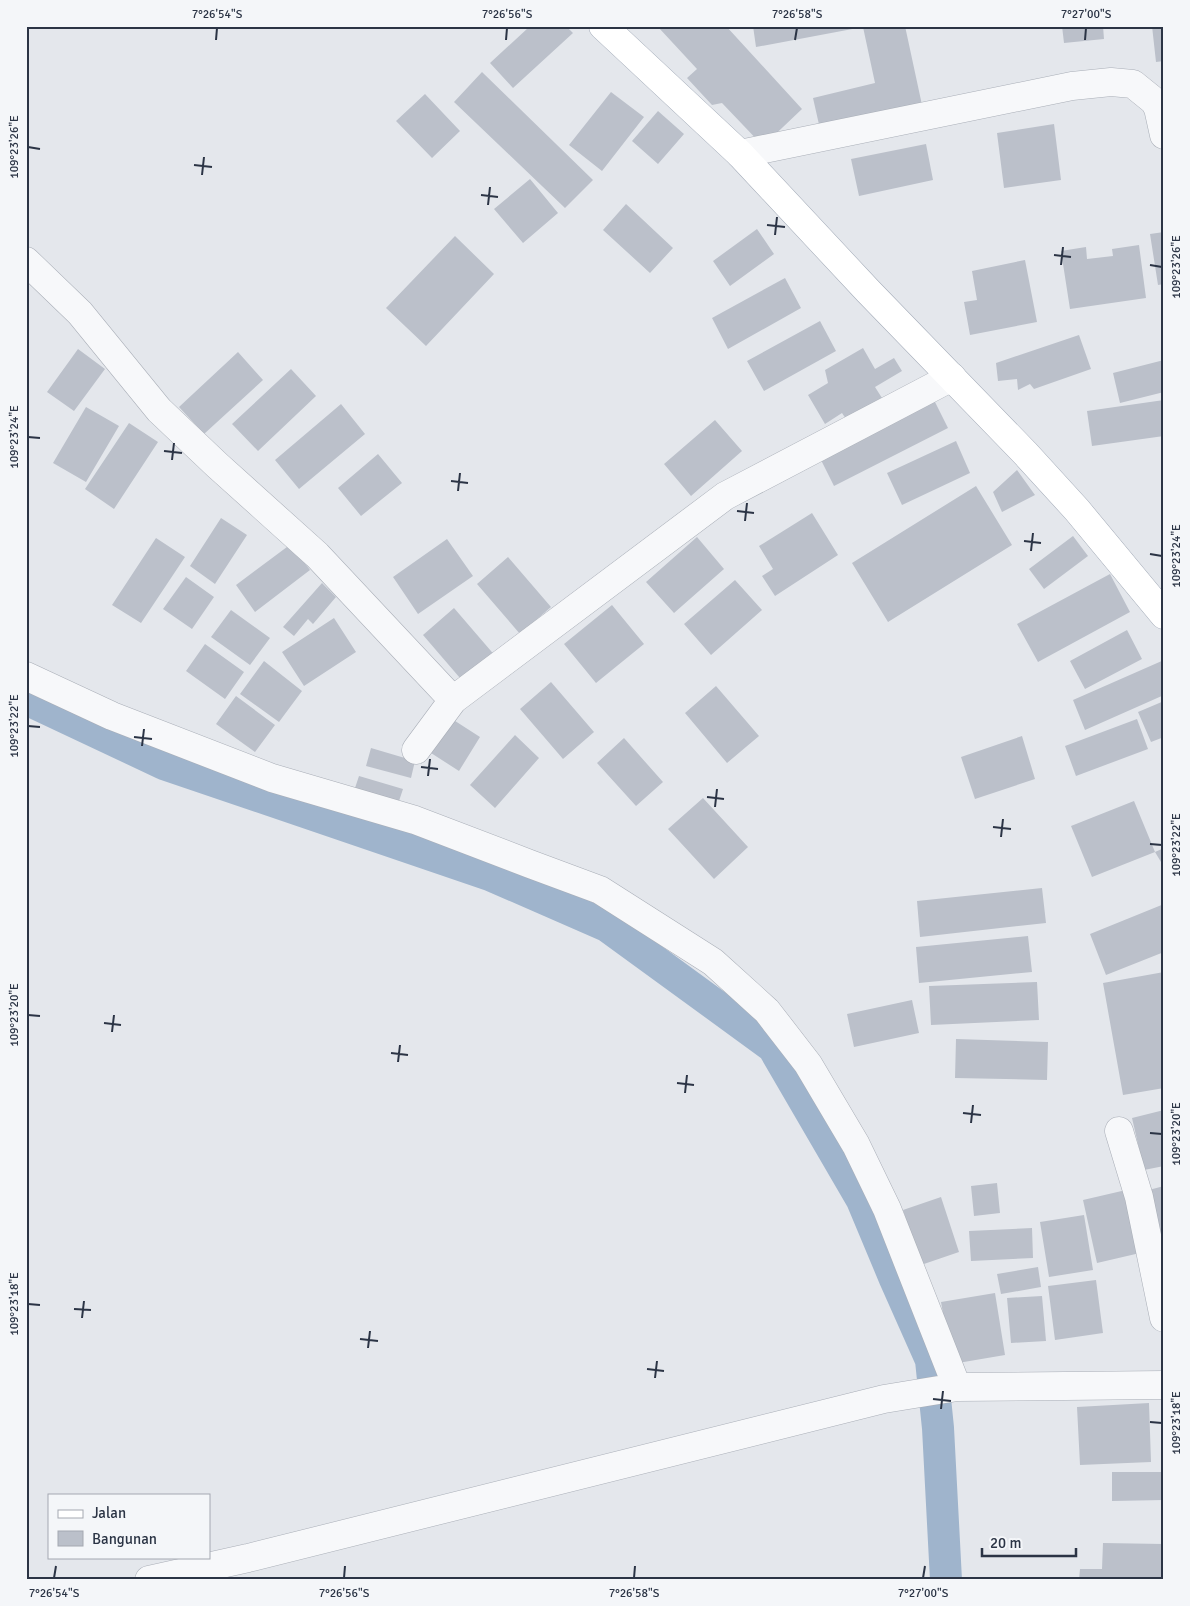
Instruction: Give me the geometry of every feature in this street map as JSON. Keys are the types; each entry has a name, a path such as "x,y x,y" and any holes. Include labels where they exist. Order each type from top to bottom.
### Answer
{"main road":[{"path":"603,26 740,154 868,291 1025,453 1077,510 1164,615"}],"street":[{"path":"740,154 945,111 1072,86 1104,82 1133,84 1154,101 1158,108 1164,135"},
{"path":"26,261 80,313 159,410 317,555 453,700"},
{"path":"416,750 453,700 725,496 952,377"},
{"path":"26,676 112,716 272,778 415,820 600,890 713,962 767,1011 808,1064 856,1145 887,1209 952,1388"},
{"path":"1119,1131 1138,1197 1164,1318"},
{"path":"149,1580 248,1558 884,1399 952,1388 1164,1385"}],"building":[{"path":"526,26 566,26 573,33 513,88 490,63 528,28"},
{"path":"662,26 726,26 802,109 763,146 722,103 712,105 687,78 697,69 659,28"},
{"path":"753,26 905,26 922,105 820,129 813,98 875,83 863,27 756,47"},
{"path":"1062,26 1103,26 1104,39 1064,43"},
{"path":"1152,26 1164,26 1164,61 1156,62"},
{"path":"482,72 593,180 565,208 454,102"},
{"path":"611,92 644,117 602,171 569,145"},
{"path":"425,94 460,131 432,158 396,121"},
{"path":"658,111 684,134 658,164 632,141"},
{"path":"1054,124 1061,180 1004,188 997,133"},
{"path":"926,144 933,180 859,196 851,159"},
{"path":"530,179 558,213 523,243 494,209"},
{"path":"626,204 673,248 650,273 603,230"},
{"path":"757,229 774,254 730,286 713,261"},
{"path":"1164,232 1164,284 1158,285 1150,234"},
{"path":"455,236 494,274 426,346 386,308"},
{"path":"1139,245 1146,298 1070,309 1061,251 1086,247 1087,259 1113,256 1112,249"},
{"path":"1025,260 1037,322 970,335 964,302 977,300 972,271"},
{"path":"785,278 801,308 728,349 712,318"},
{"path":"820,321 836,351 764,391 747,361"},
{"path":"1079,335 1091,369 1034,389 1030,384 1018,390 1017,379 998,381 996,363"},
{"path":"863,348 875,369 894,358 902,371 875,387 882,398 846,419 842,413 825,424 808,395 828,383 825,370"},
{"path":"78,349 105,369 74,411 47,392"},
{"path":"238,352 263,380 204,434 179,407"},
{"path":"1164,360 1164,392 1120,403 1113,373"},
{"path":"291,369 316,396 258,451 232,424"},
{"path":"932,396 948,428 834,486 818,454"},
{"path":"1164,400 1164,436 1092,446 1087,411"},
{"path":"341,404 365,434 299,489 275,460"},
{"path":"86,407 119,426 86,482 53,463"},
{"path":"715,420 742,451 691,496 664,464"},
{"path":"129,423 158,442 114,509 85,489"},
{"path":"956,441 970,473 902,505 887,473"},
{"path":"378,454 402,483 361,516 338,488"},
{"path":"1017,470 1035,495 1002,512 993,492"},
{"path":"976,486 1012,545 888,622 852,563"},
{"path":"812,513 838,555 775,596 762,576 773,569 759,546"},
{"path":"221,518 247,535 215,584 190,566"},
{"path":"1073,536 1088,556 1044,589 1029,569"},
{"path":"697,537 724,569 674,613 646,582"},
{"path":"156,538 185,557 141,623 112,605"},
{"path":"447,539 473,576 418,614 393,577"},
{"path":"291,544 310,570 255,612 236,585"},
{"path":"508,557 551,607 520,634 477,584"},
{"path":"1110,574 1130,612 1038,662 1017,624"},
{"path":"186,577 214,597 192,629 163,609"},
{"path":"735,580 762,610 711,655 684,624"},
{"path":"322,583 336,597 313,624 308,619 294,636 283,627"},
{"path":"612,605 644,644 596,683 564,644"},
{"path":"454,608 497,658 466,685 423,635"},
{"path":"231,610 270,638 250,665 211,637"},
{"path":"334,618 356,652 304,686 282,652"},
{"path":"1127,630 1142,659 1085,689 1070,661"},
{"path":"205,644 244,672 225,699 186,671"},
{"path":"1164,660 1164,695 1085,730 1073,700"},
{"path":"264,661 302,691 279,722 240,694"},
{"path":"551,682 594,732 563,759 520,709"},
{"path":"716,686 759,736 727,763 685,713"},
{"path":"236,696 275,725 255,752 216,724"},
{"path":"1164,701 1164,737 1151,742 1138,712"},
{"path":"452,719 480,737 459,771 431,753"},
{"path":"1137,719 1148,749 1076,776 1065,746"},
{"path":"515,735 539,758 495,808 470,785"},
{"path":"1022,736 1035,779 975,799 961,757"},
{"path":"624,738 663,782 636,806 597,763"},
{"path":"371,748 415,761 411,778 366,766"},
{"path":"359,776 403,789 397,807 353,794"},
{"path":"703,798 748,847 714,879 668,829"},
{"path":"1134,801 1155,852 1092,877 1071,826"},
{"path":"1164,848 1164,867 1155,852"},
{"path":"1042,888 1046,923 920,937 917,901"},
{"path":"1164,904 1164,952 1106,975 1090,934"},
{"path":"1028,936 1032,972 919,983 916,947"},
{"path":"1164,972 1164,1088 1123,1095 1103,983"},
{"path":"1037,982 1039,1020 931,1025 929,986"},
{"path":"912,1000 919,1033 854,1047 847,1014"},
{"path":"956,1039 1048,1042 1047,1080 955,1078"},
{"path":"1164,1110 1164,1166 1144,1170 1132,1118"},
{"path":"997,1183 1000,1213 974,1216 971,1186"},
{"path":"1164,1186 1164,1262 1145,1191"},
{"path":"1126,1190 1140,1253 1097,1263 1083,1200"},
{"path":"941,1197 959,1252 921,1265 903,1210"},
{"path":"1084,1215 1093,1270 1049,1277 1040,1222"},
{"path":"1032,1228 1033,1258 971,1261 969,1231"},
{"path":"1038,1267 1041,1287 1001,1294 997,1274"},
{"path":"1096,1280 1103,1333 1055,1340 1048,1286"},
{"path":"995,1293 1005,1355 952,1364 941,1302"},
{"path":"1042,1296 1046,1341 1011,1343 1007,1298"},
{"path":"1149,1403 1151,1462 1080,1465 1077,1407"},
{"path":"1112,1472 1164,1472 1164,1500 1112,1501"},
{"path":"1103,1543 1164,1544 1164,1580 1079,1580 1080,1569 1102,1569"}],"waterway":[{"path":"26,699 164,764 490,875 607,926 773,1047 862,1200 931,1360 938,1428 946,1580"}]}
